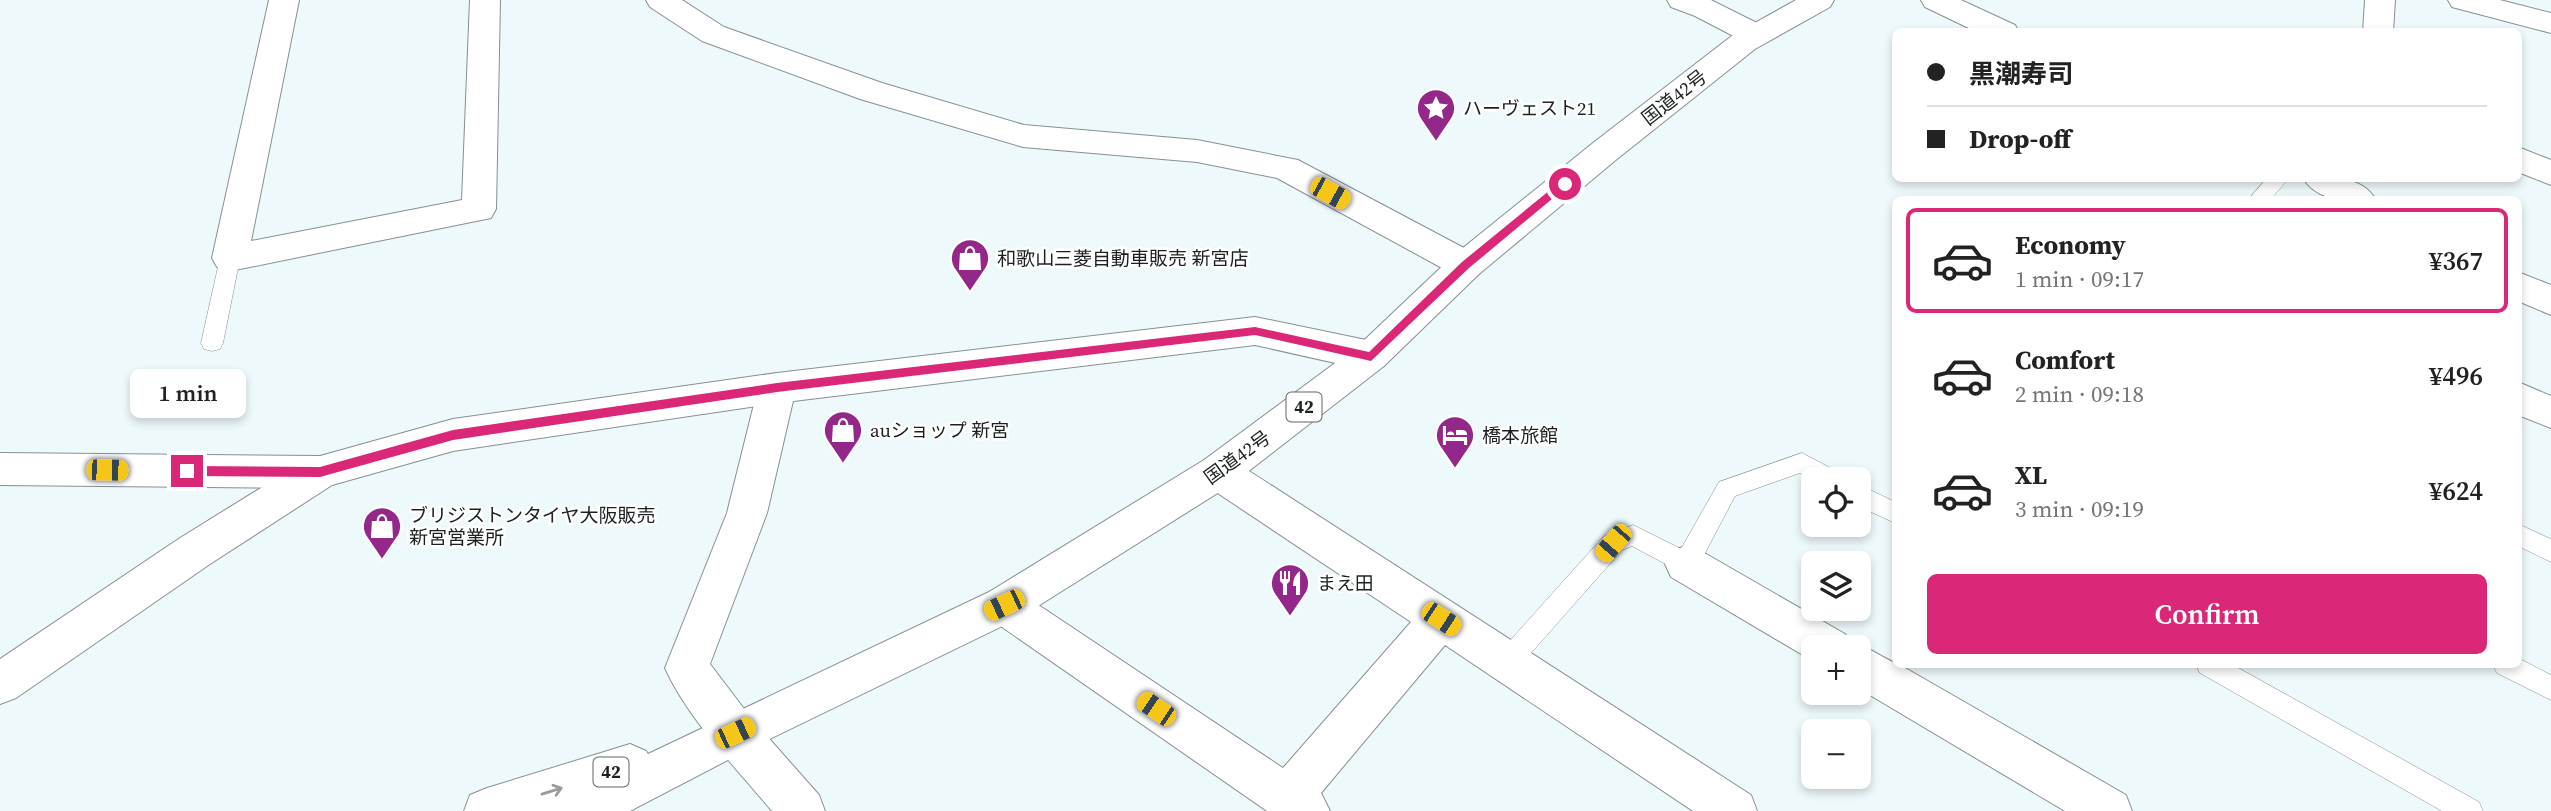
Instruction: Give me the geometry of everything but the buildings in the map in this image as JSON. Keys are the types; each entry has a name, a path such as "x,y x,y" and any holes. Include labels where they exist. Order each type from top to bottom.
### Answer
{"main road":[{"path":"284,0 230,258 479,209 485,0"},
{"path":"661,0 713,34 871,92 1023,136 1197,151 1286,168 1466,265"},
{"path":"1682,0 1706,9 1756,35"},
{"name":"国道42号","path":"582,811 735,733 1004,605 1218,472 1371,356 1466,265 1605,151 1756,35 1819,0"},
{"path":"1936,0 1996,28"},
{"path":"2378,28 2380,0"},
{"path":"2463,0 2551,23"},
{"path":"2522,161 2551,173"},
{"path":"2327,182 2352,196"},
{"path":"2522,287 2551,301"},
{"path":"0,469 320,472 453,435 777,388 1255,331 1371,356"},
{"path":"777,388 747,513 687,667 735,733 802,811"},
{"path":"2522,399 2551,413"},
{"path":"0,684 195,551 320,472"},
{"path":"1218,472 1734,811"},
{"path":"1686,564 1807,635"},
{"path":"1004,605 1297,804 1441,619"},
{"path":"1871,672 2109,811"},
{"name":"国道42号","path":"487,811 735,733"}],"lane":[{"path":"2262,196 2275,182"},
{"path":"212,343 230,258"},
{"path":"1507,663 1613,543 1633,535 1686,564 1727,489 1802,463 1809,467"},
{"path":"1871,501 1892,511"},
{"path":"2522,536 2551,551"},
{"path":"2214,668 2469,811"},
{"path":"2512,668 2551,688"}],"place":[{"name":"ハーヴェスト21","path":"1436,142"},
{"name":"和歌山三菱自動車販売 新宮店","path":"970,292"},
{"name":"auショップ 新宮","path":"843,464"},
{"name":"橋本旅館","path":"1455,469"},
{"name":"ブリジストンタイヤ大阪販売 新宮営業所","path":"382,560"},
{"name":"まえ田","path":"1290,617"}],"route":[{"path":"187,471 320,472 453,435 777,388 1255,331 1371,356 1466,265 1565,184"}]}
